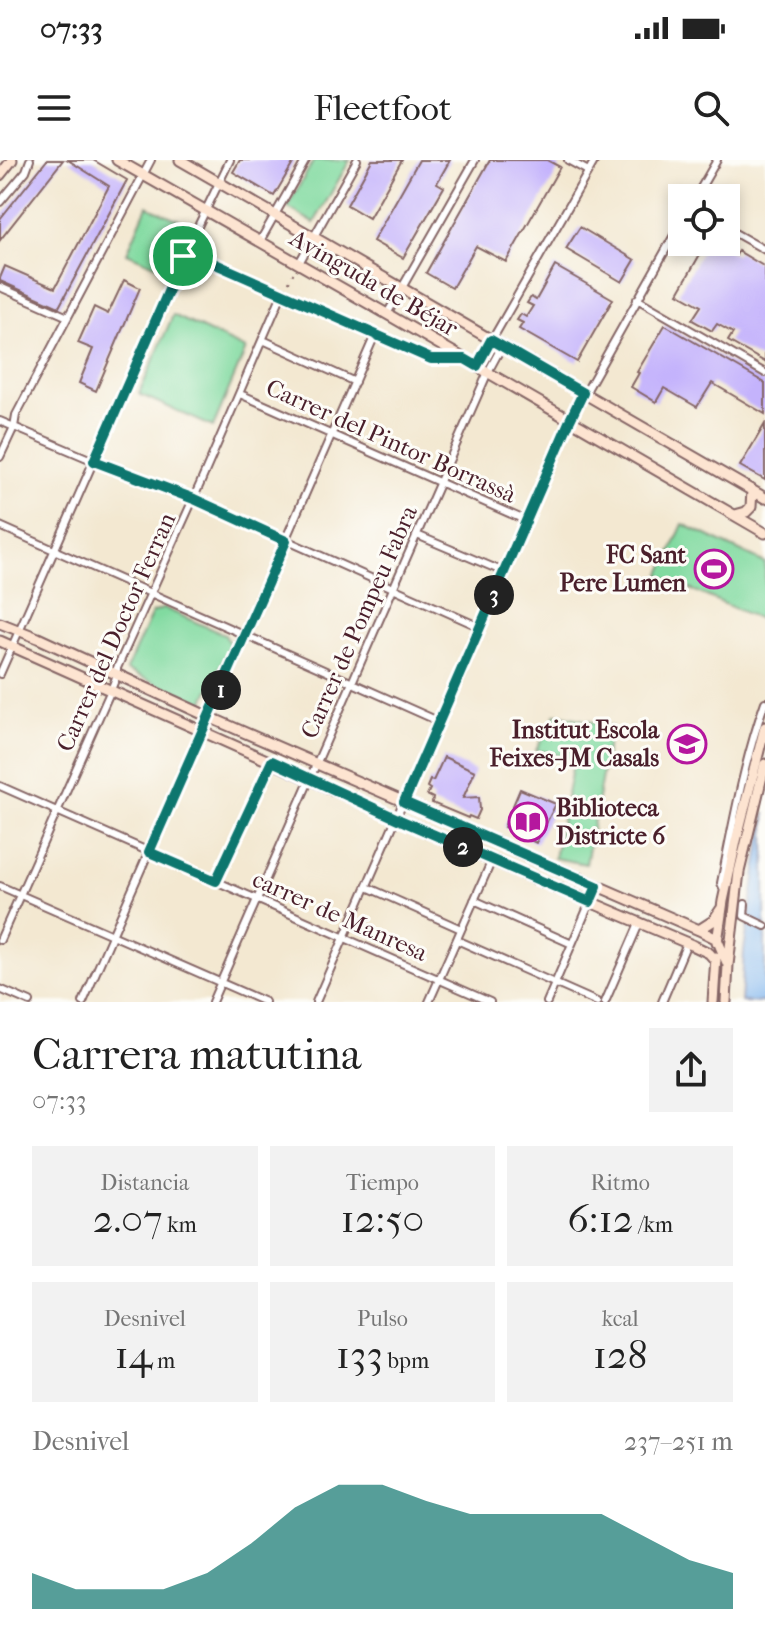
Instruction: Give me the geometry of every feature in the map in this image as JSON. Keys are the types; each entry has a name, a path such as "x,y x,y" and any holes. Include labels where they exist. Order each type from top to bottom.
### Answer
{"main road":[{"path":"0,175 12,160"},
{"name":"Avinguda de Béjar","path":"117,160 765,533"},
{"name":"Avinguda de Béjar","path":"180,160 765,498"},
{"path":"735,515 751,507 752,490"},
{"path":"0,623 699,930 717,939 728,965"},
{"path":"0,641 492,860 687,943 709,953 716,961"},
{"path":"713,1002 722,906 765,727"},
{"path":"726,1002 739,872 765,764"},
{"path":"699,930 713,921 722,906"}],"street":[{"path":"0,202 26,171 30,160"},
{"path":"0,457 14,427 16,415 151,160"},
{"path":"0,674 186,251 230,160"},
{"path":"260,241 306,160"},
{"path":"299,263 357,160"},
{"path":"387,314 475,160"},
{"path":"568,160 588,171"},
{"path":"477,366 595,160"},
{"path":"703,184 717,160"},
{"path":"740,236 765,250"},
{"path":"316,1002 570,420 668,245"},
{"path":"186,251 431,359 465,359"},
{"path":"0,287 68,317"},
{"name":"Carrer del Doctor Ferran","path":"0,940 282,294"},
{"path":"637,299 765,373"},
{"path":"83,1002 375,335"},
{"path":"263,340 355,382"},
{"name":"Carrer de Pompeu Fabra","path":"212,1002 502,346"},
{"name":"Carrer del Pintor Borrassà","path":"240,394 527,521"},
{"path":"0,421 194,499 480,627"},
{"path":"0,526 438,721"},
{"path":"417,535 504,572"},
{"path":"725,894 721,883 740,794 765,702"},
{"path":"216,881 272,761"},
{"name":"carrer de Manresa","path":"0,786 490,1002"},
{"path":"429,1002 492,860"},
{"path":"0,886 265,1002"},
{"path":"547,1002 597,886"},
{"path":"367,887 461,929"},
{"path":"474,900 572,944"},
{"path":"745,904 744,916 765,926"},
{"path":"605,1002 639,924"},
{"path":"457,940 597,1002"},
{"path":"662,1002 687,943"},
{"path":"0,989 30,1002"}],"path":[{"path":"282,294 299,263"}],"green space":[{"path":"314,160 350,160 314,223 287,207"},
{"path":"147,206 179,220 159,267 127,253"},
{"path":"173,315 246,349 213,427 139,394"},
{"name":"FC Sant Pere Lumen","path":"683,524 765,563 765,605 759,619 660,576"},
{"path":"164,608 225,635 230,645 202,705 126,670 152,613"},
{"path":"556,714 611,726 586,864 554,858 574,759 536,750"}],"water":[{"path":"765,813 765,1002 741,1002 744,950"}],"building":[{"path":"47,160 63,160 0,240 0,219"},
{"path":"68,160 93,160 127,180 59,307 0,281 0,278 5,266 55,288 109,186"},
{"path":"240,160 295,160 274,196 233,172"},
{"path":"372,160 402,160 369,218 347,205"},
{"path":"419,160 450,160 437,183 444,187 403,258 373,241"},
{"path":"490,160 547,160 560,167 506,262 476,246 452,288 426,273"},
{"path":"580,227 635,260 622,282 566,249"},
{"path":"740,252 765,267 765,362 728,341 733,333 717,324 712,331 692,320 701,306 678,293 699,256 740,256"},
{"path":"555,266 613,299 577,362 519,329 523,323 517,320 521,314 526,317 533,306 527,303 531,297 536,300"},
{"path":"124,280 140,288 96,391 79,383 93,349 78,343 94,307 108,314"},
{"path":"665,325 765,383 765,414 712,383 697,407 664,388 656,402 631,387"},
{"path":"765,424 765,480 740,466"},
{"path":"444,757 475,771 463,798 479,797 480,810 476,819 432,803 433,798 427,795 430,780 433,781"},
{"path":"520,789 556,804 536,843 504,827"}],"place":[{"name":"FC Sant Pere Lumen","path":"714,569"},
{"name":"Institut Escola Feixes-JM Casals","path":"687,744"},
{"name":"Biblioteca Districte 6","path":"528,822"}],"route":[{"path":"186,251 431,359 465,359 477,366 491,340 583,393 404,802 597,886 590,902 272,761 216,881 149,852 286,541 194,499 94,461 183,256 186,251"}]}
